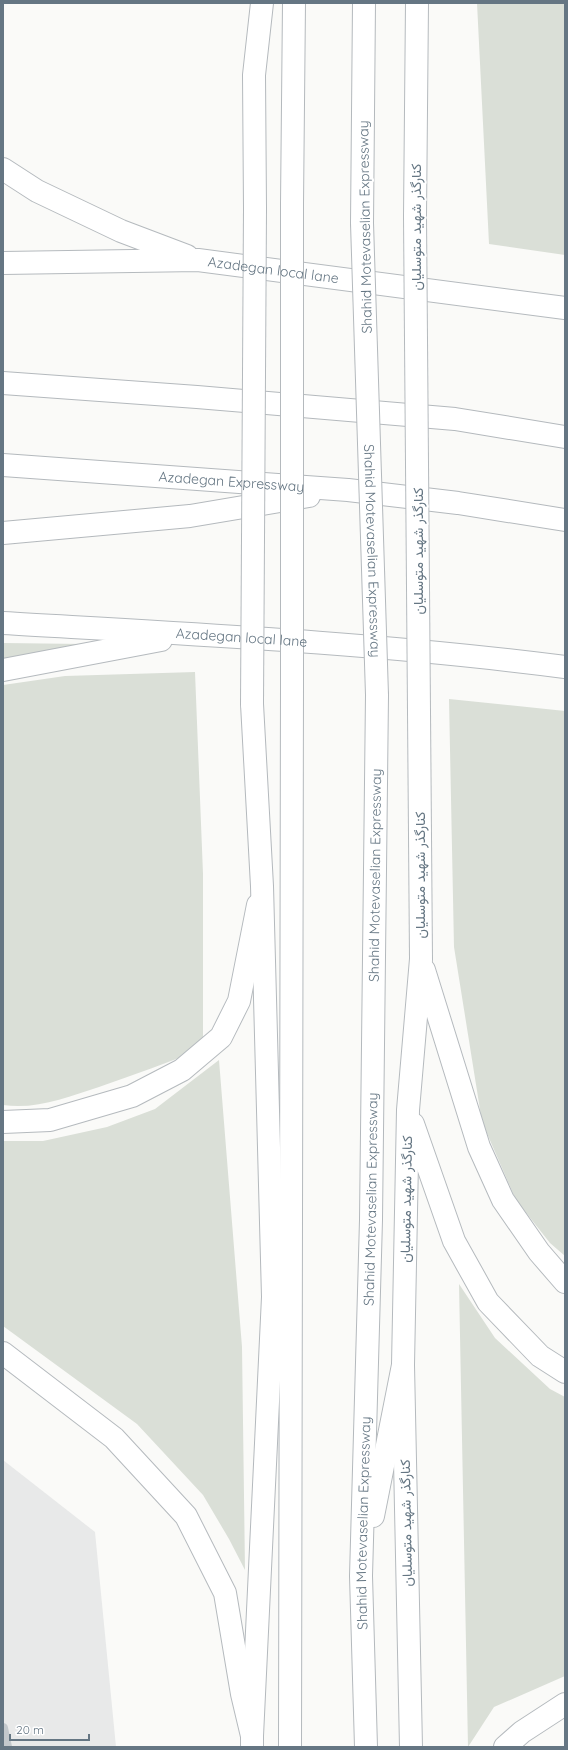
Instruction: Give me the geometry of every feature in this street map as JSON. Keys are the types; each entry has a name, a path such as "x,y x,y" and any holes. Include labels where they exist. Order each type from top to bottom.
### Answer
{"main road":[{"path":"251,3 254,75 252,704 262,886 273,1297 252,1741"},
{"path":"254,75 262,3"},
{"path":"290,1747 292,204 294,3"},
{"name":"Shahid Motevaselian Expressway","path":"364,3 362,223 377,695 371,1220 361,1576 366,1747"},
{"name":"کنارگذر شهید متوسلیان","path":"410,1747 403,1365 408,1110 421,959 415,216 417,3"},
{"path":"3,169 37,191 114,227 198,260"},
{"name":"Azadegan local lane","path":"3,263 198,260 565,308"},
{"path":"3,383 197,397 455,419 565,437"},
{"name":"Azadegan Expressway","path":"3,465 348,490 458,503 565,520"},
{"path":"3,533 190,516 348,490"},
{"name":"Azadegan local lane","path":"3,623 194,634 480,656 565,667"},
{"path":"3,670 194,634"},
{"path":"3,1122 50,1120 132,1096 182,1070 221,1036 238,1001 262,886"},
{"path":"421,959 479,1147 503,1200 539,1252 565,1282"},
{"path":"408,1110 454,1241 488,1302 540,1356 565,1372"},
{"path":"3,1352 114,1438 186,1516 225,1593 242,1694 252,1741"},
{"path":"361,1576 403,1365"},
{"path":"505,1747 522,1732 565,1704"}],"lane":[{"path":"3,1728 7,1747"}],"shaded area":[{"path":"477,3 565,3 565,255 489,244"},
{"path":"3,643 85,644 3,659"},
{"path":"195,672 203,874 203,1049 52,1102 28,1106 3,1105 3,685 65,676"},
{"path":"449,699 565,711 565,1256 550,1243 516,1200 482,1122 454,947"},
{"path":"219,1060 242,1347 245,1570 203,1495 137,1424 3,1326 3,1141 43,1141 107,1127 155,1109"},
{"path":"459,1284 495,1338 550,1389 565,1397 565,1676 494,1707 468,1747"},
{"path":"3,1460 95,1532 116,1747 3,1747"}]}
